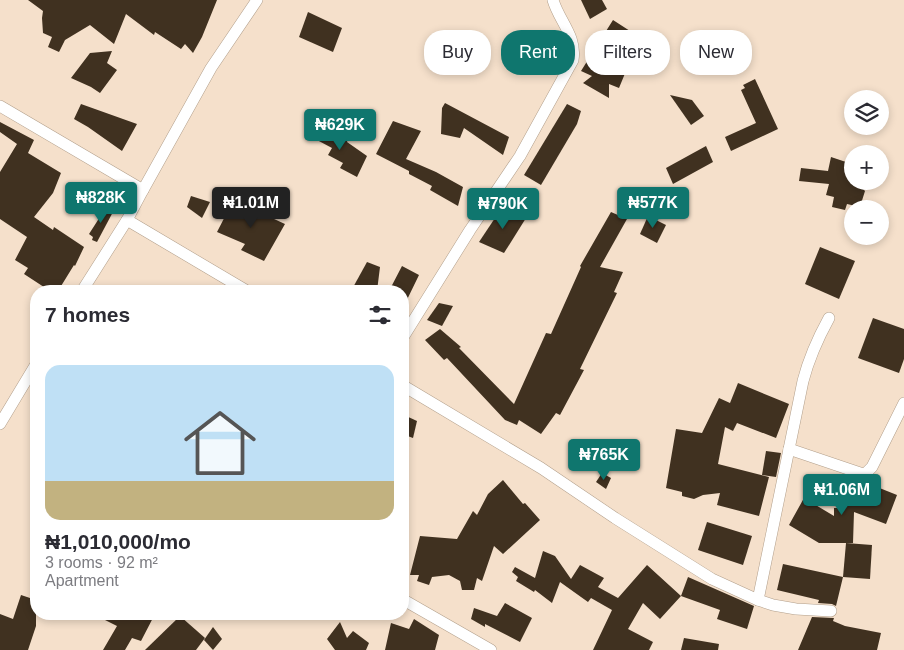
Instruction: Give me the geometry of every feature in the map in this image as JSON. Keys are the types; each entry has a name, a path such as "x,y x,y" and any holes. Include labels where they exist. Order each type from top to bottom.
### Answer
{"street":[{"path":"86,285 127,220 211,68 257,0"},
{"path":"409,328 470,230 520,156 573,60 574,47 570,32 556,10 553,0"},
{"path":"0,106 143,190"},
{"path":"127,220 237,285"},
{"path":"758,600 809,360 829,318"},
{"path":"0,424 30,379"},
{"path":"409,389 541,468 615,518 712,579 758,600 796,609 830,611"},
{"path":"789,449 851,471 866,473 872,467 904,403"},
{"path":"409,603 491,650"}],"building":[{"path":"28,0 217,0 202,37 193,53 185,44 181,49 155,32 154,35 126,14 114,44 90,25 65,40 59,52 48,47 52,37 43,33 43,11"},
{"path":"581,0 602,0 607,9 590,19"},
{"path":"308,12 342,28 333,52 299,37"},
{"path":"613,20 628,30 607,30"},
{"path":"112,51 107,63 117,70 100,93 71,78 90,53"},
{"path":"585,65 585,73 581,71"},
{"path":"590,75 624,75 619,88 609,84 609,98 583,83 592,76"},
{"path":"755,79 778,129 731,151 725,137 756,123 741,90 745,88 743,85"},
{"path":"670,95 692,100 704,116 691,125"},
{"path":"445,103 509,137 503,155 464,128 460,138 441,134 442,108"},
{"path":"81,104 137,124 122,151 74,119"},
{"path":"567,104 581,111 577,124 541,185 524,175"},
{"path":"393,121 421,131 406,159 436,172 463,187 458,206 430,190 432,186 409,174 409,171 376,154"},
{"path":"0,122 34,140 28,153 61,173 53,193 34,217 53,230 54,227 84,247 75,266 62,285 41,285 24,274 28,268 15,260 27,237 0,219 0,172 17,144 0,132"},
{"path":"312,126 336,138 338,135 348,139 347,142 367,156 357,177 340,168 343,163 328,155 332,148 317,140 305,139"},
{"path":"706,146 713,162 673,184 666,168"},
{"path":"831,157 844,161 844,190 864,190 862,200 844,200 844,210 832,207 834,197 826,195 829,184 799,181 801,168 828,171"},
{"path":"191,196 210,202 202,218 187,207"},
{"path":"235,197 261,213 285,224 264,261 241,250 245,244 217,232"},
{"path":"108,206 114,210 97,242 92,240 93,237 89,234 98,220 101,210 104,212"},
{"path":"503,206 526,218 504,253 479,242"},
{"path":"611,212 627,219 600,267 623,272 614,292 617,293 580,369 584,370 560,415 556,413 541,434 519,420 517,425 505,420 447,358 444,360 425,340 440,329 461,347 459,348 514,404 546,333 551,334 580,266"},
{"path":"648,216 666,225 657,243 640,234"},
{"path":"820,247 855,261 839,299 805,284"},
{"path":"367,262 380,267 378,285 354,285"},
{"path":"402,266 419,275 409,296 409,285 392,285"},
{"path":"439,303 453,306 442,326 427,320"},
{"path":"873,318 904,329 904,359 899,373 858,358"},
{"path":"738,383 789,404 776,438 737,423 733,431 725,427 718,464 769,477 759,516 717,505 720,493 703,495 694,499 682,496 682,492 666,488 676,429 702,433 719,398 730,403"},
{"path":"409,417 417,421 413,438 409,437"},
{"path":"766,451 781,453 776,477 762,475"},
{"path":"602,473 611,478 606,489 596,482"},
{"path":"503,480 523,504 525,503 540,520 503,554 494,546 482,581 477,578 474,590 462,590 460,581 449,575 432,577 429,585 417,581 419,575 410,575 420,536 457,539 473,511 477,515 488,494"},
{"path":"877,487 897,495 886,524 854,512 853,543 819,543 789,525 804,498 834,516 834,508 837,508 842,490 872,499"},
{"path":"707,522 752,536 743,565 698,550"},
{"path":"846,543 872,545 870,579 843,577"},
{"path":"543,551 555,556 571,579 580,565 604,578 598,587 618,598 647,565 681,596 660,619 643,603 628,629 653,642 649,650 593,650 612,610 591,598 588,602 560,582 552,603 535,590 534,592 516,581 518,577 512,572 515,567 535,578"},
{"path":"783,564 843,577 836,606 818,603 819,600 777,590"},
{"path":"688,577 754,606 747,629 717,619 720,610 681,596"},
{"path":"21,595 30,598 30,620 36,620 36,626 28,650 0,650 0,614 13,619"},
{"path":"505,603 532,618 520,642 471,619 474,608 497,616"},
{"path":"812,617 834,618 833,621 845,626 881,633 877,650 798,650"},
{"path":"414,619 439,635 435,650 385,650 391,623 409,629"},
{"path":"105,620 152,620 141,641 132,638 125,650 103,650 117,626"},
{"path":"176,620 185,620 205,638 196,650 145,650"},
{"path":"340,622 347,638 353,631 369,643 366,650 335,650 327,639"},
{"path":"213,627 222,639 213,650 204,640"},
{"path":"684,638 719,644 718,650 681,650"}]}
